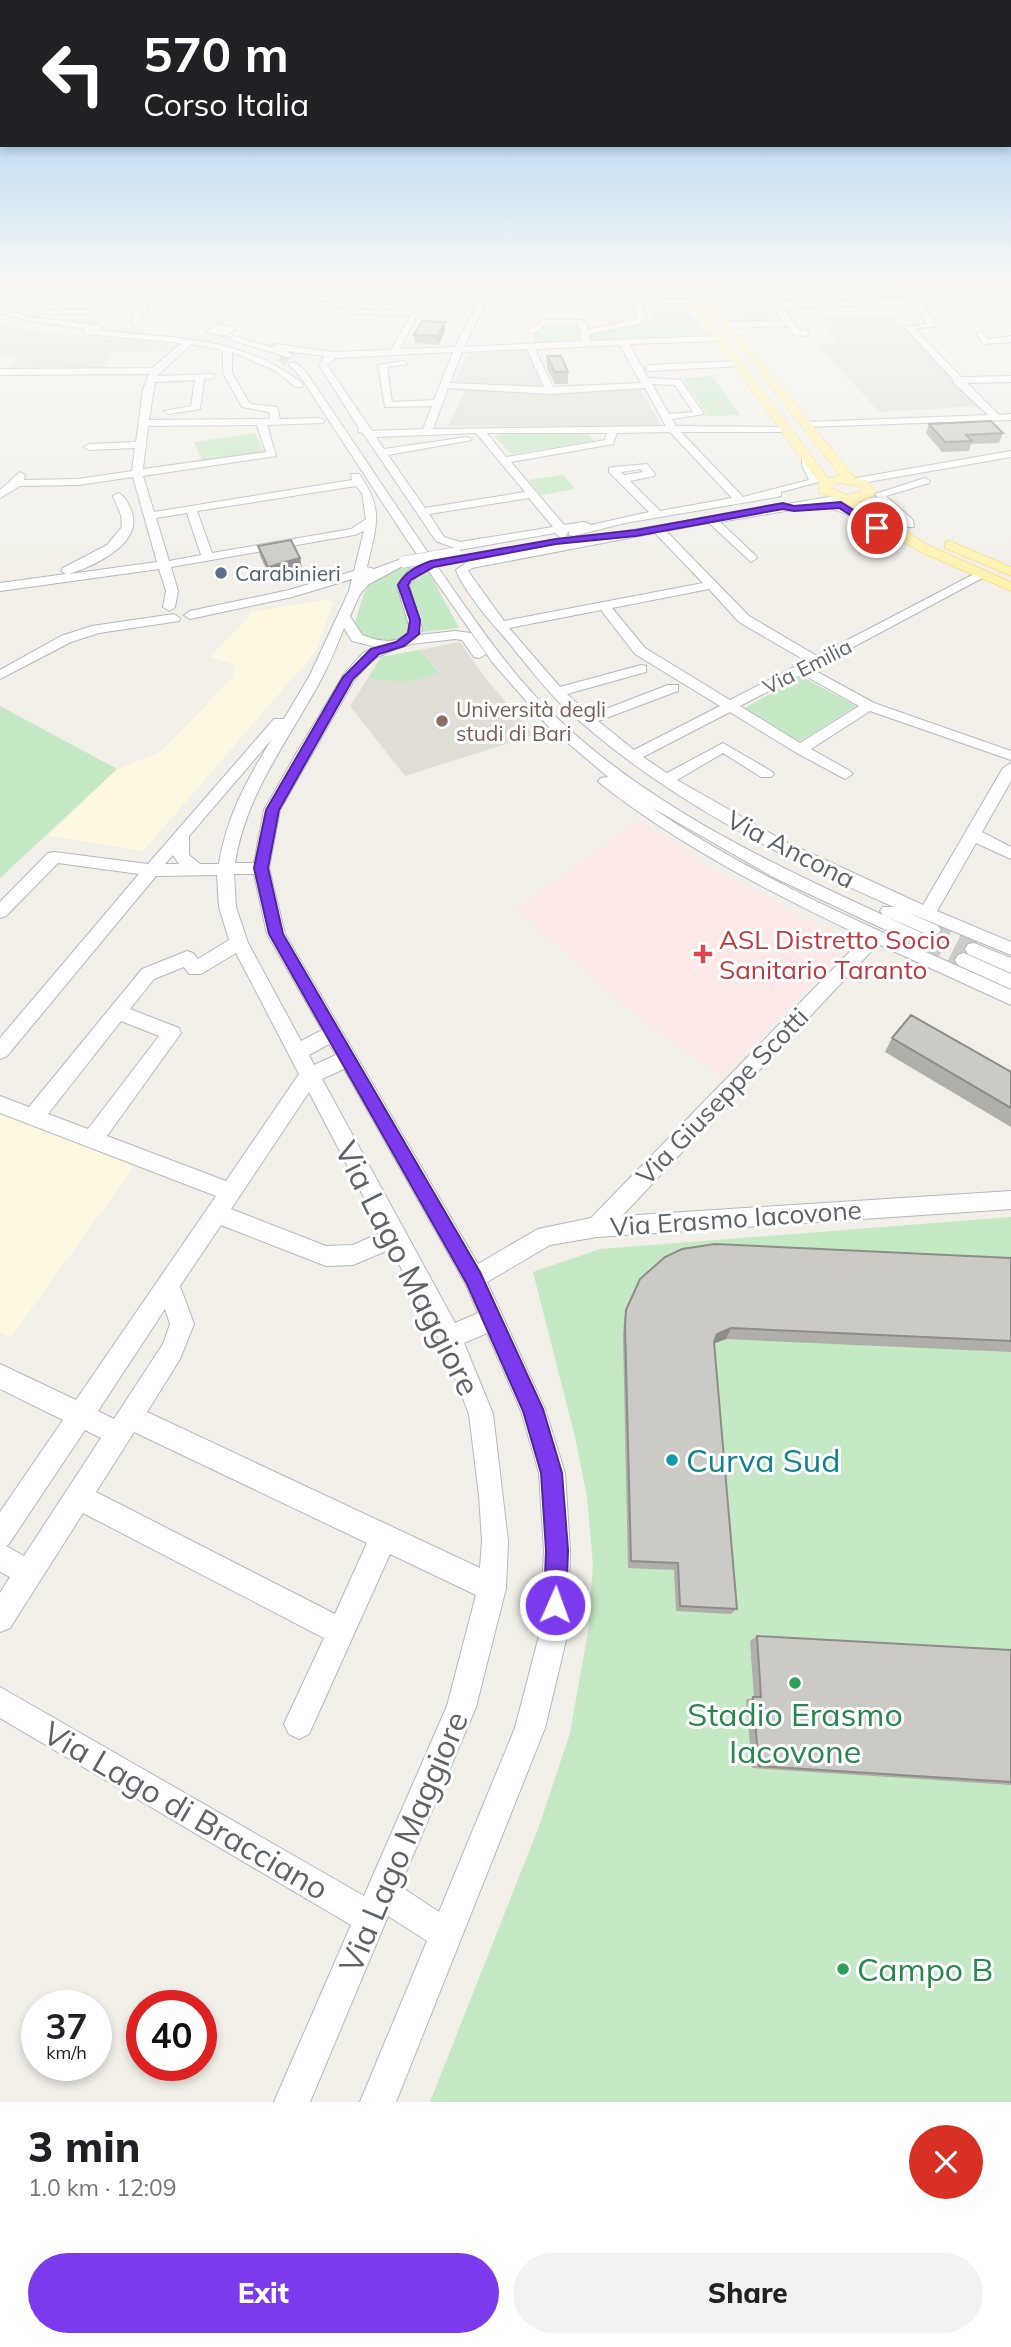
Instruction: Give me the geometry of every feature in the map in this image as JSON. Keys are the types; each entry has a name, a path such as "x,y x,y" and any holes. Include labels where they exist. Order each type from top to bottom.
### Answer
{"main road":[{"path":"751,384 807,457 828,493 843,498 888,530 980,576 1011,587"},
{"path":"775,384 834,463 867,485 872,495 910,525 1011,572"},
{"path":"821,484 854,478"},
{"path":"843,498 872,495"}],"street":[{"path":"150,384 138,474 172,591 169,612"},
{"path":"145,418 195,409 199,384"},
{"path":"233,384 247,407 274,409 275,422"},
{"path":"298,384 305,391 324,428"},
{"path":"311,384 347,431 509,675 612,772 697,828 804,886 929,936 709,821 675,788 622,763 562,723"},
{"path":"336,384 368,432 425,549"},
{"path":"385,384 388,405 437,403"},
{"path":"547,384 550,391"},
{"path":"427,430 444,385 550,391 633,384"},
{"path":"647,384 674,431 740,500"},
{"path":"666,417 699,414 679,384"},
{"path":"960,384 997,418"},
{"path":"998,384 1002,389"},
{"path":"807,425 1011,417"},
{"path":"145,418 275,422 368,432 427,430 482,434 785,429"},
{"path":"0,495 18,479 78,482 272,454 261,422"},
{"path":"347,431 379,457 440,539 459,547 821,484"},
{"path":"605,463 613,431"},
{"path":"379,457 482,434"},
{"path":"482,434 561,531"},
{"path":"89,447 141,445"},
{"path":"854,478 909,472 1011,454"},
{"path":"505,460 605,463 657,514"},
{"path":"341,598 360,573 372,520 367,493 347,463"},
{"path":"872,495 925,481 953,477 944,466"},
{"path":"0,587 77,573 120,539 129,525 191,509 359,482"},
{"path":"106,498 142,492"},
{"path":"421,512 534,495"},
{"path":"118,496 129,525"},
{"path":"457,556 556,541 636,533 783,506 843,498"},
{"path":"783,506 794,509 841,505 877,528 888,530"},
{"path":"191,509 208,557"},
{"path":"711,519 751,558"},
{"path":"0,581 164,565 354,532 372,520"},
{"path":"659,529 744,619 816,661"},
{"path":"0,675 66,639 97,628 188,608 227,605 292,593 341,598 374,573 431,564 561,531"},
{"name":"Via Ancona","path":"636,533 468,565 463,570 464,576 500,626 558,692 675,788 840,876 1011,949"},
{"path":"364,555 353,568 341,598 357,638 399,643 416,629 403,585 409,568"},
{"path":"341,598 360,573 409,568"},
{"name":"Via Emilia","path":"634,756 707,737 730,706 980,576"},
{"path":"500,626 712,585"},
{"path":"172,591 188,608"},
{"name":"Via Lago Maggiore","path":"292,2102 461,1707 492,1588 494,1530 481,1414 450,1336 296,1053 230,923 224,870 236,816 311,686 341,598"},
{"path":"604,606 640,651 845,774"},
{"name":"Via Ancona","path":"399,643 455,635 466,636 495,678 559,744 634,804 726,862 875,936 1011,998"},
{"name":"Via Lago Maggiore","path":"378,2102 530,1728 554,1632 557,1550 552,1473 533,1409 474,1278 276,934 261,868 272,810 303,754 344,666 399,643"},
{"path":"0,1051 150,870 311,686 344,666"},
{"path":"558,692 641,669"},
{"path":"802,669 869,706 1011,756"},
{"path":"589,720 673,688"},
{"path":"800,749 869,706"},
{"path":"562,723 603,731"},
{"path":"559,744 562,723"},
{"path":"675,788 707,737 766,774"},
{"path":"273,750 303,754"},
{"path":"927,913 1011,768"},
{"path":"972,834 1011,854"},
{"path":"181,835 181,857 197,870"},
{"path":"0,912 54,857 150,870 261,868"},
{"name":"Via Giuseppe Scotti","path":"597,1227 875,936"},
{"path":"33,1116 148,974 187,957 195,968 239,943"},
{"path":"1011,966 969,955 1011,982"},
{"path":"92,1140 172,1033 118,1013"},
{"path":"296,1053 333,1033"},
{"path":"0,1535 167,1283 309,1076 347,1059"},
{"path":"0,1104 229,1192"},
{"name":"Via Erasmo Iacovone","path":"474,1278 546,1236 597,1227 1011,1200"},
{"path":"216,1213 326,1256 341,1259 395,1236"},
{"path":"0,1618 172,1352 182,1324 167,1283"},
{"path":"450,1336 492,1319"},
{"path":"0,1376 80,1415 124,1426 492,1588"},
{"path":"78,1496 341,1632"},
{"path":"299,1724 383,1539"},
{"path":"0,1557 29,1573"},
{"name":"Via Lago di Bracciano","path":"0,1702 377,1905"},
{"path":"377,1905 446,1935"}],"shaded area":[{"path":"491,384 541,384 542,387"},
{"path":"854,384 957,384 977,406 879,412"},
{"path":"466,389 547,394 640,389 662,427 448,426"},
{"path":"324,600 332,602 332,605 316,651 143,851 48,836 117,769 161,752 233,677 234,665 210,657 250,616 249,612"},
{"name":"Università degli studi di Bari","path":"460,642 487,680 534,735 405,776 350,706 368,678 406,683 440,672 419,650"},
{"name":"ASL Distretto Socio Sanitario Taranto","path":"639,820 714,871 852,942 721,1077 620,1002 516,909"},
{"path":"0,1111 136,1164 11,1337 0,1332"}],"green space":[{"path":"687,384 718,384 740,415 708,416"},
{"path":"255,433 265,453 203,462 194,442"},
{"path":"587,434 595,441 512,454 494,436"},
{"path":"563,475 575,489 541,495 529,480"},
{"path":"409,564 415,567 399,582 399,588 411,630 393,642 380,642 360,633 355,624 362,599 370,584 384,573"},
{"path":"429,572 459,628 422,632 408,585 419,574"},
{"path":"419,650 440,673 406,683 368,678 381,657"},
{"path":"801,676 856,706 799,742 743,709"},
{"path":"0,706 117,769 0,878"},
{"name":"Stadio Erasmo Iacovone","path":"1011,1217 1011,2102 430,2102 538,1829 570,1733 588,1632 593,1564 587,1497 575,1437 533,1272 600,1249"}],"building":[{"path":"991,421 1003,433 966,435 972,441 945,442 929,424"},
{"path":"291,540 300,558 268,567 258,546"},
{"path":"911,1015 1011,1072 1011,1108 892,1038"},
{"path":"715,1244 1011,1258 1011,1341 731,1328 717,1334 714,1342 737,1609 680,1606 678,1563 631,1561 626,1310 640,1279 665,1257 682,1249"},
{"path":"757,1636 1011,1650 1011,1782 759,1766 753,1697 761,1697"}],"tunnel":[{"path":"932,930 974,949"},
{"path":"926,942 964,960"}],"place":[{"name":"Carabinieri","path":"221,573"},
{"name":"Università degli studi di Bari","path":"442,721"},
{"name":"ASL Distretto Socio Sanitario Taranto","path":"703,954"},
{"name":"Curva Sud","path":"672,1460"},
{"name":"Stadio Erasmo Iacovone","path":"795,1683"},
{"name":"Campo B","path":"843,1969"}],"route":[{"path":"555,1605 557,1550 552,1473 533,1409 474,1278 276,934 261,868 272,810 349,677 375,651 400,644 414,634 415,620 403,585 420,569 431,564 556,541 636,533 783,506 794,509 841,505 877,528"}]}
